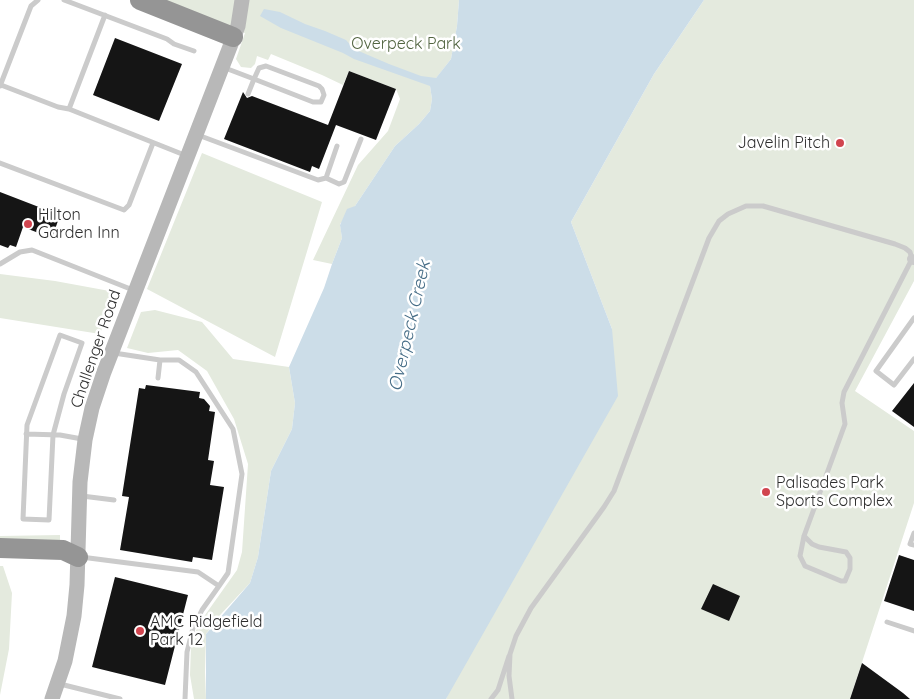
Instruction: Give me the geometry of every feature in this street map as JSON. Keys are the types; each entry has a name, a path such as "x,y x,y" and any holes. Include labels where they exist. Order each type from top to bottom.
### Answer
{"highway":[{"path":"140,0 235,31"},
{"path":"0,548 63,550 78,556"},
{"path":"0,560 63,562 78,556"}],"main road":[{"name":"Challenger Road","path":"52,699 58,684 72,627 76,596 80,496 85,440 96,396 111,352 222,67 235,31 242,0"},
{"name":"Challenger Road","path":"235,31 245,17 253,0"}],"lane":[{"path":"38,0 31,6 0,86 58,107 69,109 187,156"},
{"path":"64,0 194,51"},
{"path":"69,109 105,15"},
{"path":"222,67 254,79 313,102 318,103 323,98 324,92 319,86 266,66 259,68 254,79 248,94"},
{"path":"196,134 227,143 318,180 326,178 339,184 344,182 361,139"},
{"path":"0,162 124,210 128,205 153,143"},
{"path":"326,178 337,146"},
{"path":"491,699 498,690 516,636 531,608 614,491 709,238 719,221 746,206 763,206 895,244 910,252 913,259 844,392 842,403 845,424 804,536 800,556 805,566 845,581 850,569 850,558 846,552 818,547 804,536"},
{"path":"0,264 26,250 38,252 135,291"},
{"path":"0,255 8,258"},
{"path":"914,318 876,370 894,384 914,359"},
{"path":"60,335 82,344 64,394 53,435 49,520 23,519 26,434 28,420 60,335"},
{"path":"111,352 160,360 179,360 196,372 232,429 242,474 228,573 202,610 193,628 187,652 185,699"},
{"path":"158,378 160,360"},
{"path":"26,434 53,435 85,440"},
{"path":"80,496 114,500"},
{"path":"914,533 910,544 914,545"},
{"path":"78,556 198,572 218,586"},
{"path":"887,622 914,631"},
{"path":"510,654 509,676 512,699"},
{"path":"58,684 120,699"}],"green space":[{"name":"Overpeck Park","path":"160,0 459,0 457,26 451,59 430,86 432,99 430,111 395,146 355,206 340,224 342,238 332,264 313,260 358,165 388,131 400,99 396,89 349,71 343,85 271,54 268,60 257,56 255,64 251,68 241,67 236,59 245,33"},
{"path":"704,0 914,0 914,281 855,391 914,431 914,503 850,699 446,699 612,329 571,222 654,74"},
{"path":"202,153 322,202 275,357 147,289"},
{"path":"0,274 55,281 115,292 100,334 0,318"},
{"path":"155,310 202,322 233,359 289,367 295,403 292,429 271,471 258,557 250,583 221,614 206,634 206,699 194,699 190,675 191,646 198,625 237,570 242,552 248,464 234,419 207,371 178,350 148,353 127,348 141,312"},
{"path":"60,535 60,545 0,544 0,536"},
{"path":"0,566 3,566 12,593 9,649 0,695"}],"water":[{"name":"Overpeck Creek","path":"459,0 704,0 654,74 571,222 612,329 618,396 446,699 206,699 206,634 250,583 258,557 271,471 292,429 295,403 289,367 324,288 342,238 340,225 347,209 355,206 395,146 430,111 432,99 430,86 354,59 281,28 260,16 264,9 280,12 346,40 354,49 389,64 421,76 436,78 451,59 457,26"}],"building":[{"path":"115,38 182,64 159,121 93,95"},
{"path":"349,71 396,89 376,140 336,125 319,169 312,166 310,172 224,139 243,92 247,98 252,96 328,125"},
{"name":"Hilton Garden Inn","path":"0,192 57,214 56,217 59,218 53,235 50,234 49,237 23,227 16,247 10,245 8,248 0,245"},
{"path":"914,383 914,427 892,411"},
{"path":"146,385 200,392 199,398 204,399 210,406 209,411 215,412 208,460 214,461 210,485 224,487 212,560 193,557 192,562 120,550 129,497 122,496 139,388 145,389"},
{"path":"899,555 914,560 914,611 884,601"},
{"name":"AMC Ridgefield Park 12","path":"115,577 188,595 165,685 92,667"},
{"path":"713,584 740,596 729,621 701,609"},
{"path":"862,663 903,693 910,699 850,699"}],"place":[{"name":"Javelin Pitch","path":"840,143"},
{"name":"Hilton Garden Inn","path":"28,224"},
{"name":"Palisades Park Sports Complex","path":"766,492"},
{"name":"AMC Ridgefield Park 12","path":"140,631"}]}
